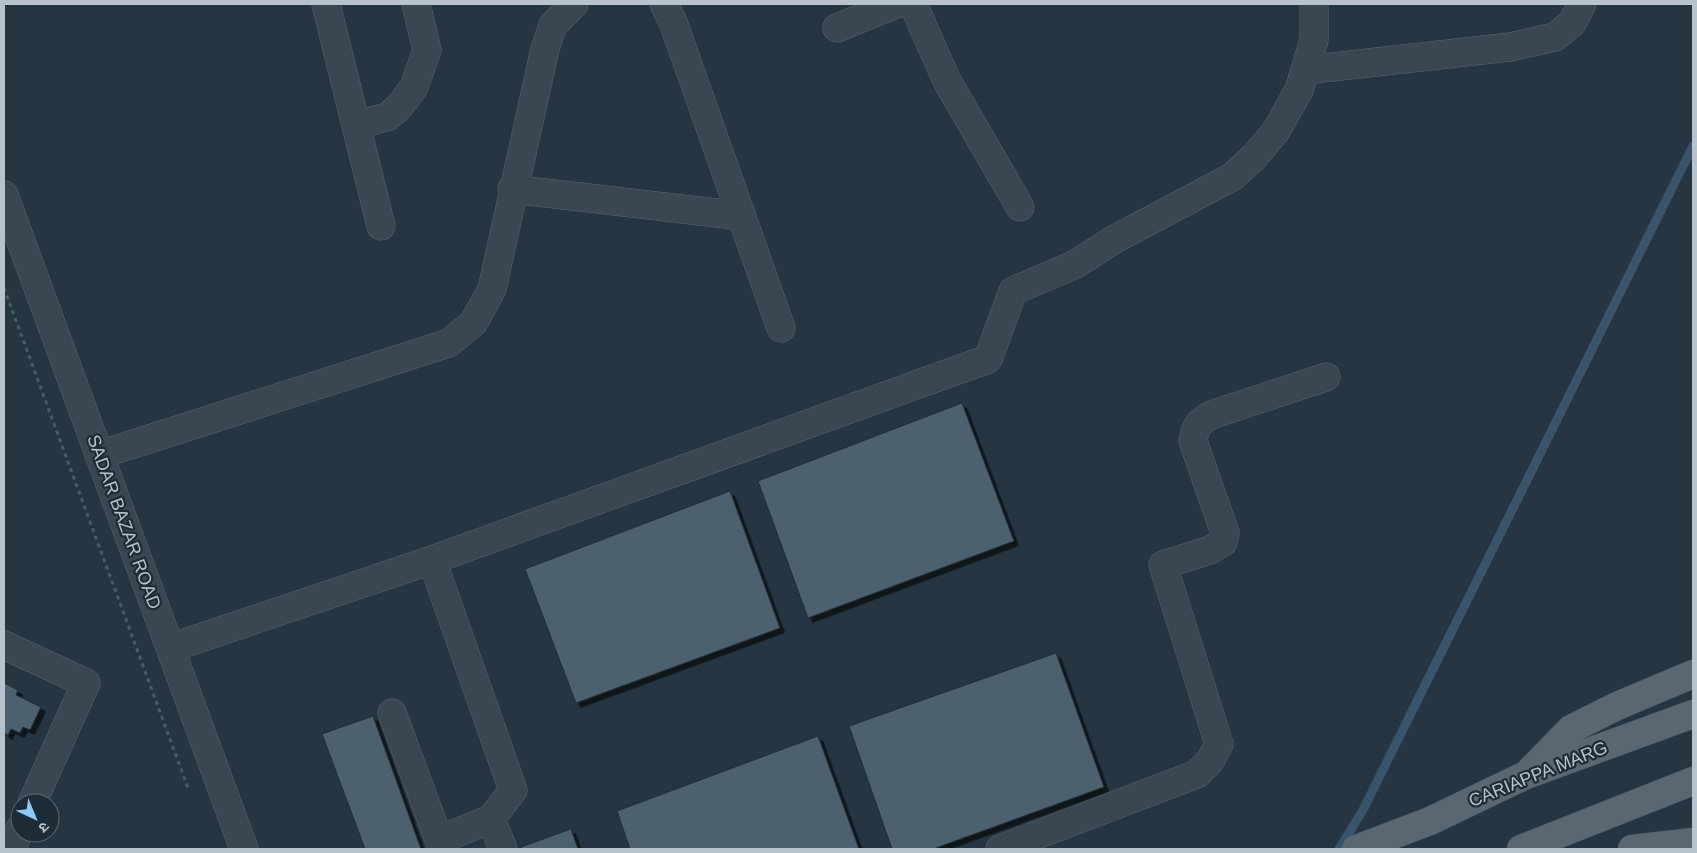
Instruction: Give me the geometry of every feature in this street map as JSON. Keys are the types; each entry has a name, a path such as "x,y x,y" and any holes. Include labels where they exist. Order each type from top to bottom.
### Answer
{"main road":[{"path":"1526,775 1571,729 1617,706 1693,674"},
{"name":"CARIAPPA MARG","path":"1356,849 1430,820 1526,775 1693,714"},
{"path":"1521,849 1534,842 1693,781"},
{"path":"1632,849 1693,842"}],"street":[{"path":"326,4 381,226"},
{"path":"356,125 387,117 399,107 414,88 427,50 416,4"},
{"path":"99,456 449,343 474,322 492,288 512,189 545,49 554,25 574,4"},
{"path":"664,4 673,22 781,328"},
{"path":"837,28 896,4"},
{"path":"913,4 947,81 1020,207"},
{"path":"170,648 432,560 988,359 1013,291 1074,265 1115,239 1232,176 1254,157 1276,131 1299,90 1314,40 1314,4"},
{"path":"1305,70 1510,47 1555,37 1572,22 1582,4"},
{"path":"512,189 742,216"},
{"name":"SADAR BAZAR ROAD","path":"4,195 244,849"},
{"path":"1000,849 1197,774 1210,761 1219,744 1163,565 1210,550 1223,542 1226,533 1193,441 1195,429 1202,419 1208,416 1326,377"},
{"path":"392,713 441,845 491,819 513,790 432,560"},
{"path":"4,645 86,683 36,793"},
{"path":"491,819 502,849"}],"path":[{"path":"4,288 190,793"}],"building":[{"path":"962,403 1014,541 808,618 758,481"},
{"path":"730,491 780,628 576,703 525,569"},
{"path":"1056,653 1104,787 933,849 892,849 849,726"},
{"path":"4,683 18,690 16,695 41,707 30,730 23,727 20,733 11,729 8,735 4,733"},
{"path":"373,716 421,849 365,849 322,734"},
{"path":"818,736 859,849 630,849 617,811"},
{"path":"571,829 578,849 522,849 521,847"}],"waterway":[{"path":"1339,849 1363,810 1693,146"}]}
